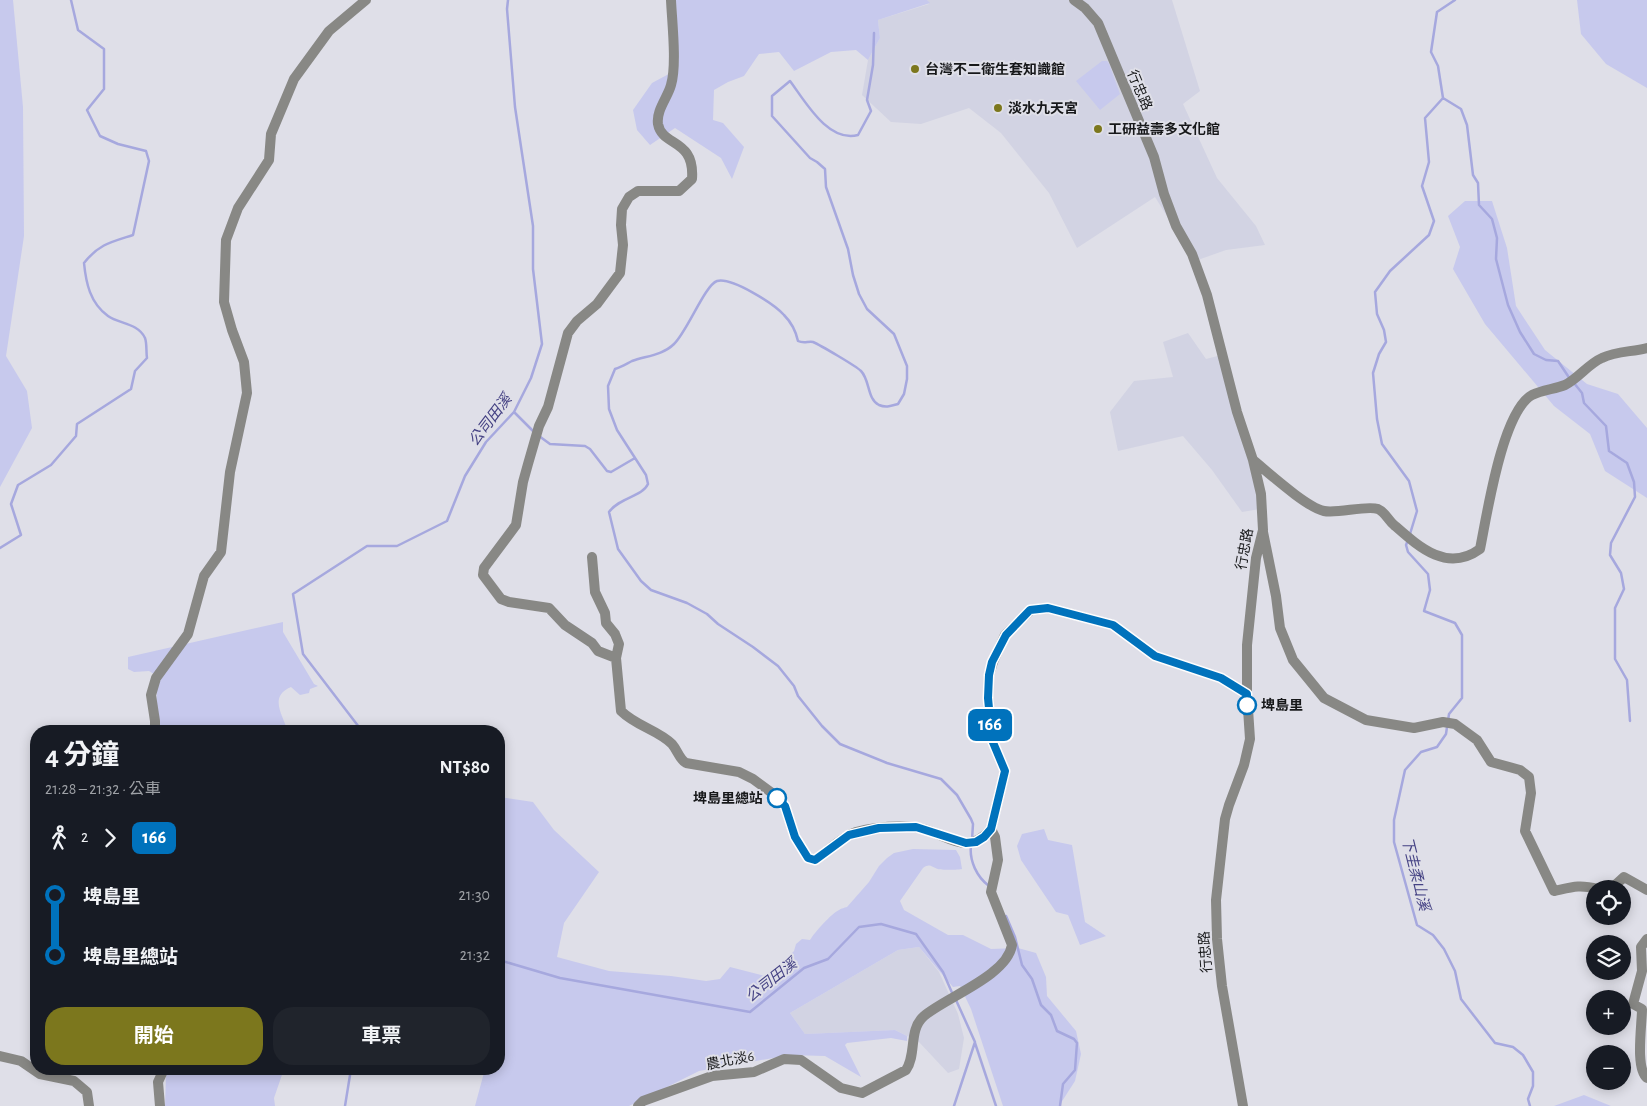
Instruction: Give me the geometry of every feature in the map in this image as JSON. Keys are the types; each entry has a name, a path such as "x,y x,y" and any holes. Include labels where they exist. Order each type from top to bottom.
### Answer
{"street":[{"path":"155,725 152,695 156,678 188,634 204,576 221,552 230,472 247,393 244,362 224,302 226,240 238,208 269,160 271,134 294,79 329,31 366,0"},
{"path":"616,658 598,651 592,643 565,625 549,608 501,599 483,574 484,568 516,525 528,464 539,426 548,407 568,333 577,321 597,304 620,273 623,245 622,209 629,197 638,191 679,192 692,179 693,167 686,151 664,135 658,126 658,116 672,83 671,0"},
{"name":"行忠路","path":"1074,0 1085,8 1098,23 1154,157 1164,194 1176,226 1192,254 1207,295 1237,412 1253,460 1261,494 1263,530 1252,586 1247,645 1247,694 1250,738 1244,765 1225,819 1216,900 1217,939 1222,986 1243,1106"},
{"path":"1253,460 1308,504 1325,511 1376,509 1384,513 1392,523 1424,550 1446,557 1470,557 1480,549 1495,474 1510,426 1520,407 1531,396 1566,384 1602,358 1616,353 1647,348"},
{"path":"1263,530 1276,596 1280,628 1293,660 1324,698 1366,720 1414,728 1443,722 1455,724 1477,740 1491,762 1520,770 1529,777 1532,792 1525,830 1554,891 1586,886"},
{"path":"592,557 596,592 605,613 606,623 615,634 619,644 616,658 621,711 637,724 661,736 672,745 680,760 686,763 739,772 772,793 785,806 795,837 808,858 815,860 849,835 879,828 916,827 971,842 984,837 991,829 1005,771 992,740 988,698 989,675 992,662 1006,635 1030,610 1048,608 1113,625 1155,656 1221,678 1247,694"},
{"name":"農北淡6","path":"638,1106 643,1101 712,1076 754,1072 784,1059 801,1060 841,1088 862,1093 906,1070 910,1063 914,1031 922,1017 987,977 1011,953 1012,945 991,888 998,860 995,837 991,829"},
{"path":"1631,881 1647,890"},
{"path":"1647,939 1641,947 1642,971 1633,1004 1642,1009 1640,1064 1647,1078"},
{"path":"0,1056 21,1061 30,1067"},
{"path":"45,1075 74,1081 86,1092 89,1106"},
{"path":"160,1106 158,1082 161,1075"}],"shaded area":[{"path":"0,0 13,0 23,107 24,236 6,356 27,391 32,428 0,487"},
{"path":"676,0 927,0 930,3 878,20 880,38 868,60 856,50 831,52 794,71 779,52 759,54 744,76 714,90 713,120 723,123 744,147 732,179 721,158 675,128 650,145 637,130 633,110 652,83 678,69"},
{"path":"927,0 1172,0 1200,91 1183,104 1217,178 1256,226 1265,245 1226,250 1195,261 1155,197 1077,248 1049,193 1001,133 969,108 921,124 891,122 862,95 868,60 880,38 878,20 929,4"},
{"path":"1577,0 1647,0 1647,88 1606,64 1581,34"},
{"path":"1102,61 1107,61 1109,64 1120,94 1100,110 1076,81"},
{"path":"1465,201 1492,201 1507,248 1516,306 1545,350 1587,384 1618,394 1647,428 1647,498 1605,471 1590,434 1554,406 1485,324 1453,269 1460,247 1448,216"},
{"path":"1188,333 1206,359 1225,354 1260,509 1242,512 1212,470 1183,436 1118,451 1110,412 1134,381 1173,377 1163,342"},
{"path":"283,622 283,632 314,684 318,686 310,689 309,693 300,695 291,687 284,691 280,696 279,708 286,725 154,725 157,691 154,674 149,671 134,672 128,669 128,657"},
{"path":"505,798 533,802 554,830 599,872 564,923 557,957 609,971 706,981 720,979 730,967 769,977 794,951 796,944 802,939 810,940 832,915 840,909 847,907 869,882 879,866 894,853 913,849 956,850 960,857 962,869 939,869 929,866 923,868 900,901 904,910 948,935 963,935 991,949 1018,948 1036,953 1046,977 1047,996 1076,1031 1081,1054 1075,1081 1059,1106 1003,1106 971,1009 960,986 953,987 919,947 898,950 790,1013 805,1034 895,1030 907,1036 907,1041 891,1038 847,1043 845,1045 861,1077 825,1056 790,1055 699,1071 629,1106 475,1106 483,1075 505,1075"},
{"path":"1044,829 1048,840 1072,845 1085,922 1106,936 1080,945 1068,915 1056,912 1021,860 1017,846 1022,834"},
{"path":"919,947 939,972 958,1014 964,1038 959,1069 948,1073 919,1042 895,1030 805,1034 790,1013 898,950"},
{"path":"282,1075 274,1098 275,1106 165,1106 166,1076"},
{"path":"1584,1095 1611,1106 1554,1106"}],"waterway":[{"path":"0,548 21,535 11,504 18,485 51,465 76,436 77,424 131,389 135,371 147,358 146,340 142,333 138,329 112,319 102,311 93,299 86,278 84,263 95,252 112,242 133,235 149,161 146,151 118,144 100,136 87,110 104,89 104,49 78,30 71,0"},
{"name":"公司田溪","path":"357,725 303,654 293,594 367,546 397,546 447,521 465,476 486,442 514,412 531,378 542,344 533,269 533,226 515,107 507,9 508,0"},
{"name":"下圭柔山溪","path":"1410,534 1417,511 1409,481 1382,444 1377,419 1373,373 1379,354 1386,342 1384,330 1377,314 1375,292 1390,271 1429,235 1434,221 1422,186 1429,162 1425,118 1443,98 1438,66 1431,52 1437,12 1455,0"},
{"path":"874,33 873,65 867,100 871,111 858,135 847,136 827,127 810,109 790,81 772,96 772,116 810,158 825,169 826,187 848,249 859,294 867,309 894,334 907,366 904,394 898,404 886,407 879,405 872,398 866,379 858,368 813,342 798,341 793,327 787,318 762,298 732,283 717,281 707,291 685,330 670,348 615,369 608,386 609,409 617,430 646,475 648,484 641,492 619,503 609,512 618,549 641,581 651,590 687,603 707,614 718,624 778,666 794,686 798,696 822,726 840,744 887,763 941,779 957,795 971,819 973,824 972,840"},
{"path":"1443,98 1461,109 1467,125 1473,175 1478,183 1479,205 1492,219 1497,238 1496,259 1508,305 1520,332 1534,354 1546,360 1558,361 1570,379"},
{"path":"1574,383 1582,393 1584,403 1606,426 1609,451 1627,463 1634,482 1635,497 1611,543 1610,555 1621,573 1624,589 1615,608 1615,659 1627,680 1630,721"},
{"path":"514,412 533,431"},
{"path":"539,436 550,444 585,446 590,449 607,471 611,472 635,458"},
{"name":"下圭柔山溪","path":"1408,540 1406,545 1408,552 1428,574 1430,590 1424,611 1455,623 1462,635 1462,698 1449,714 1448,721"},
{"name":"下圭柔山溪","path":"1447,727 1446,734 1437,747 1421,752 1405,770 1394,820 1394,842 1417,925 1433,935 1444,949 1455,971 1461,999 1495,1043 1513,1047 1523,1055 1533,1072 1533,1086 1528,1099 1530,1106"},
{"path":"971,845 971,857 975,868 989,886"},
{"path":"1006,916 1015,937 1022,965 1032,979 1041,1005 1051,1015 1057,1031 1074,1039 1077,1043 1075,1070 1063,1084 1060,1106"},
{"name":"公司田溪","path":"505,962 560,978 750,1012 804,968 828,959 859,927 881,924 916,934 943,972 953,995"},
{"name":"公司田溪","path":"954,1106 975,1042 956,1000"},
{"path":"975,1043 996,1106"},
{"path":"345,1106 350,1075"}],"bus line":[{"name":"166","path":"777,798 785,806 795,837 808,858 815,860 849,835 879,828 916,827 966,843 976,842 984,837 991,829 1005,771 992,740 988,698 989,675 992,662 1006,635 1030,610 1048,608 1113,625 1155,656 1221,678 1247,694 1247,705"}],"place":[{"name":"台灣不二衛生套知識館","path":"915,69"},
{"name":"淡水九天宮","path":"998,108"},
{"name":"工研益壽多文化館","path":"1098,129"},
{"name":"埤島里","path":"1247,705"},
{"name":"埤島里總站","path":"777,798"}]}
